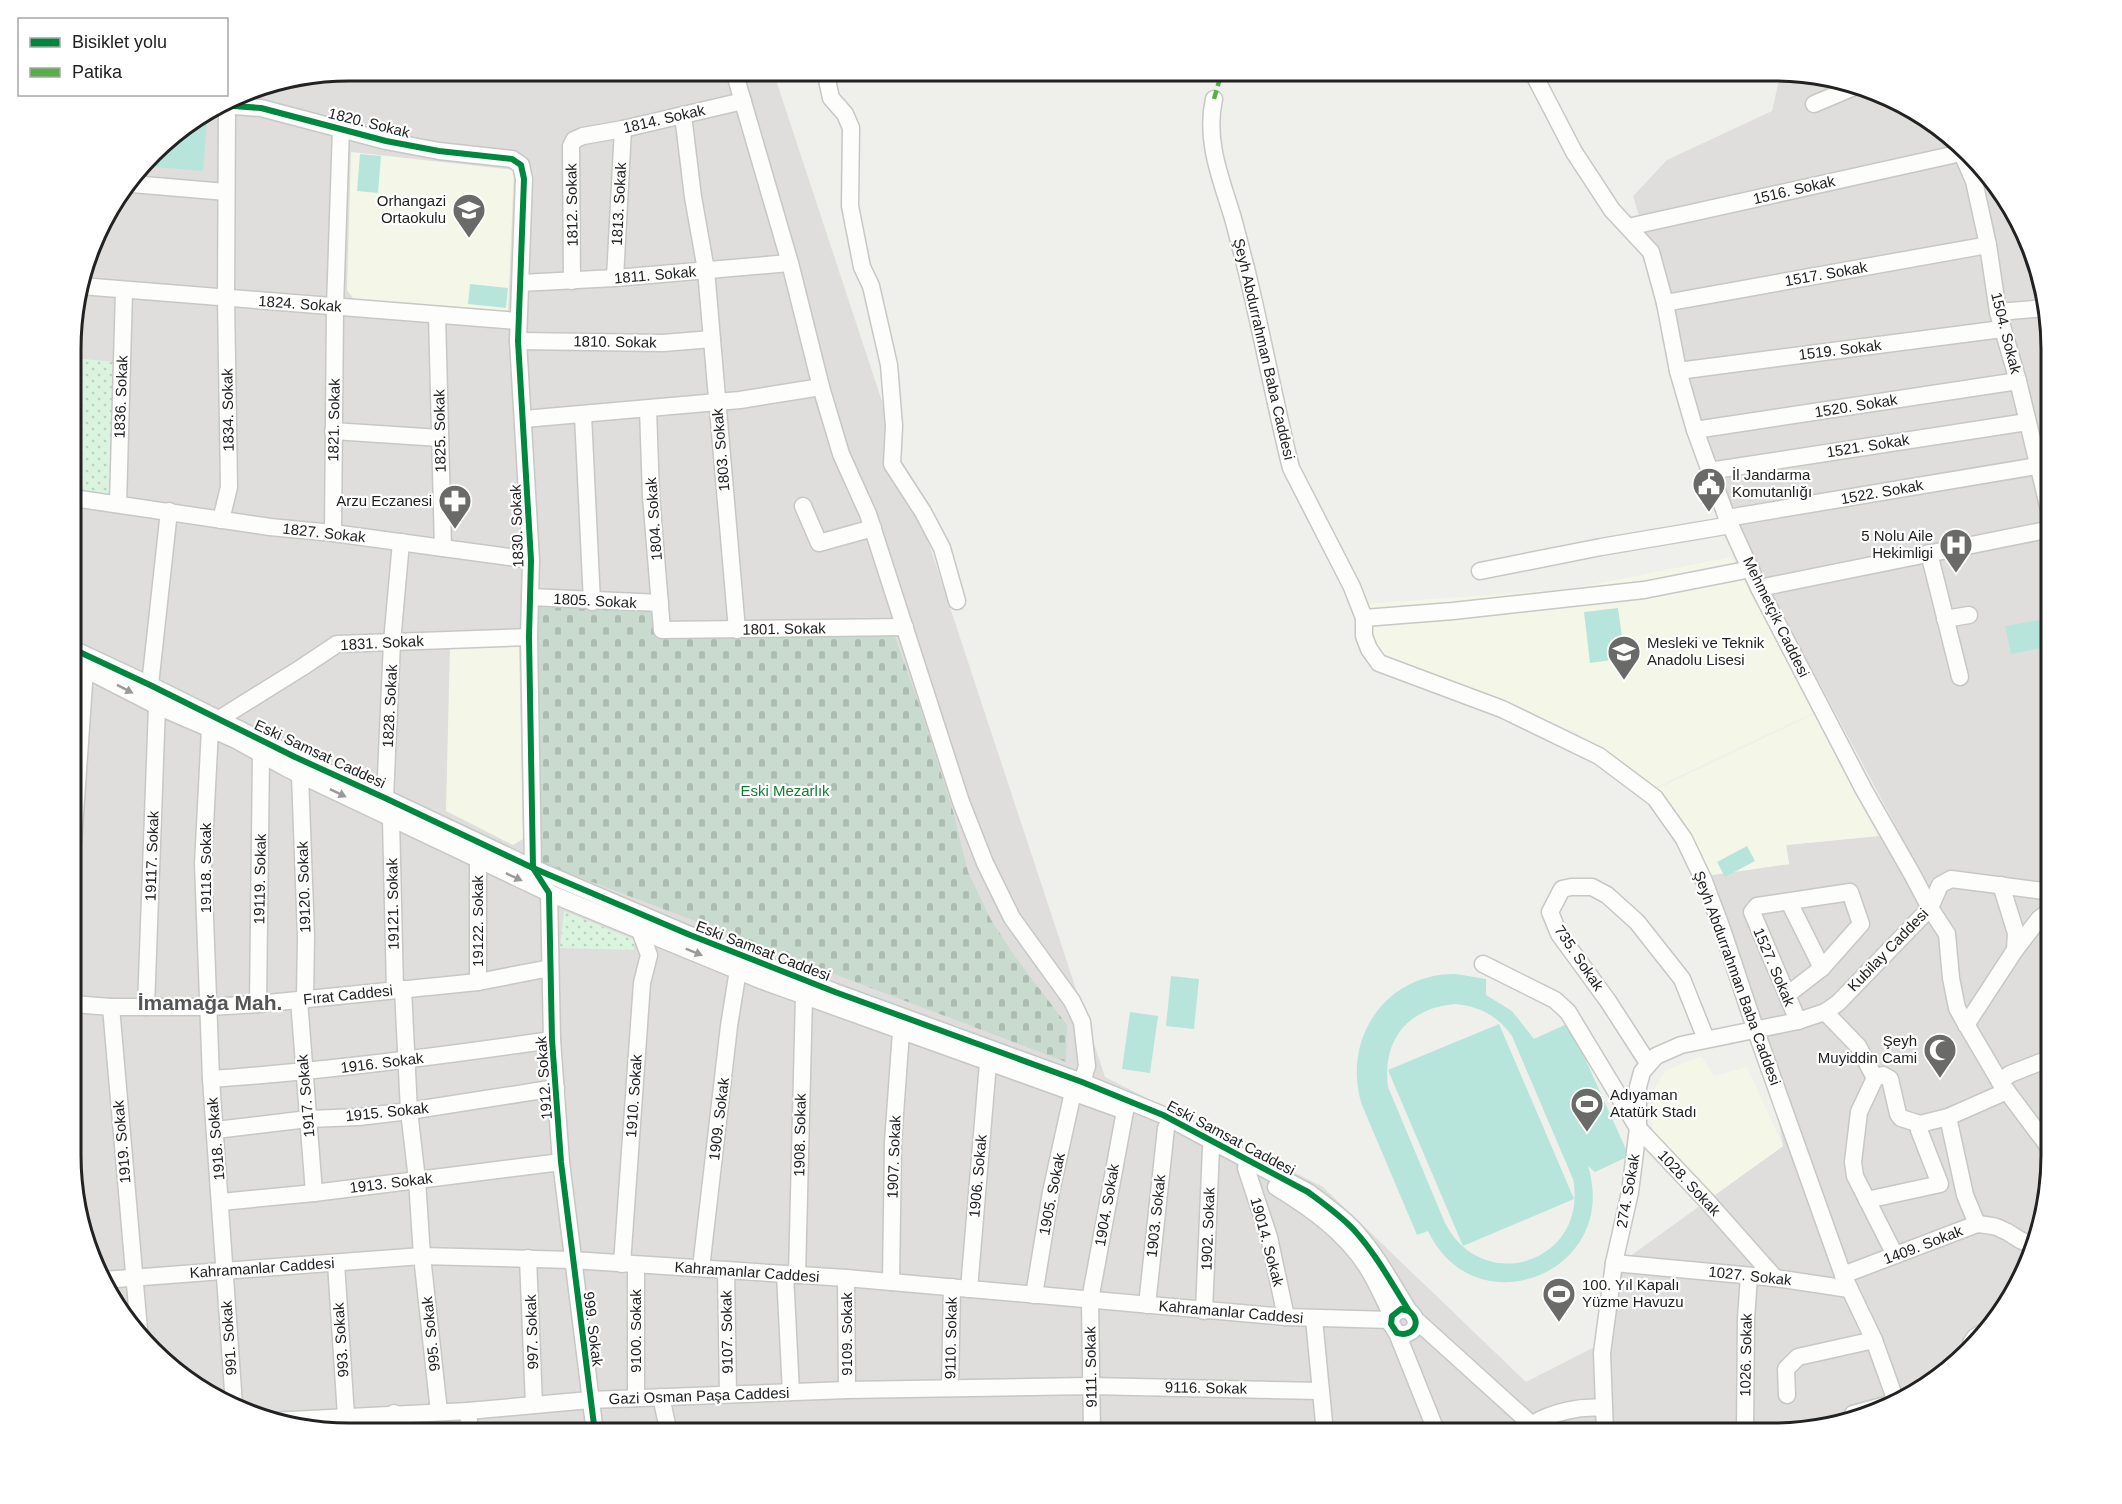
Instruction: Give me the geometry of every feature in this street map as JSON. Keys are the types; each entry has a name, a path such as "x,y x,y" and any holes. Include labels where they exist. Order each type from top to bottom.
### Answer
{"street":[{"name":"1905. Sokak","path":"737,81 790,263 821,387 841,454 873,528 961,802 985,863 1012,918 1072,1001 1082,1022 1087,1066 1078,1087 1051,1192 1034,1295"},
{"path":"827,81 831,98 845,114 851,128 850,206 862,267 871,286 889,365 894,426 891,464 923,512 942,548 957,601"},
{"name":"Mehmetçik Caddesi","path":"1537,81 1574,152 1612,210 1647,245 1651,252 1665,303 1678,371 1695,430 1729,522 1759,588 1864,790 1930,909 1947,934 1951,978 1957,1008 2004,1087 2041,1137"},
{"path":"1814,104 1833,88"},
{"name":"Şeyh Abdurrahman Baba Caddesi","path":"1214,99 1211,138 1216,165 1246,270 1291,468 1352,587 1364,618 1364,636 1369,650 1379,663 1502,709 1599,756 1655,798 1684,839 1704,880 1846,1282 1874,1340 1894,1394"},
{"name":"1814. Sokak","path":"583,136 623,129 744,100"},
{"name":"1820. Sokak","path":"236,107 261,108 386,141 428,149 512,159"},
{"name":"1834. Sokak","path":"221,520 229,487 224,112"},
{"name":"1803. Sokak","path":"682,115 706,270 737,630"},
{"name":"1821. Sokak","path":"333,533 335,307 340,128"},
{"name":"1813. Sokak","path":"615,278 623,129"},
{"name":"1812. Sokak","path":"572,281 571,146 574,140 583,136"},
{"name":"1516. Sokak","path":"1628,227 1954,152"},
{"name":"1830. Sokak","path":"512,159 520,165 524,178 518,341 531,560 532,868"},
{"name":"1504. Sokak","path":"1979,180 1998,312 2018,381 2037,466 2041,474"},
{"path":"137,184 226,192"},
{"name":"1517. Sokak","path":"1665,303 1988,245"},
{"name":"1811. Sokak","path":"521,283 615,278 790,263"},
{"name":"1824. Sokak","path":"88,287 518,321"},
{"name":"1836. Sokak","path":"118,504 124,291"},
{"path":"1998,312 2038,309"},
{"name":"1825. Sokak","path":"437,315 443,548"},
{"name":"1519. Sokak","path":"1678,371 2002,329"},
{"name":"1810. Sokak","path":"518,341 663,343 712,339"},
{"name":"1520. Sokak","path":"1695,430 2018,381"},
{"path":"524,419 648,409 717,400 740,400 821,387"},
{"name":"1804. Sokak","path":"648,409 651,496 662,630"},
{"path":"583,415 592,602"},
{"name":"1521. Sokak","path":"1709,471 2027,422"},
{"path":"333,431 440,438"},
{"name":"1522. Sokak","path":"1480,572 1729,522 2037,466"},
{"name":"1827. Sokak","path":"81,499 270,527 333,533 531,560"},
{"path":"802,506 819,543 873,528"},
{"path":"150,685 169,511"},
{"path":"1759,588 2041,531"},
{"name":"1828. Sokak","path":"385,798 400,542"},
{"path":"1929,554 1960,677"},
{"path":"1364,618 1453,611 1623,592 1751,569"},
{"name":"1805. Sokak","path":"530,597 592,602 660,603"},
{"path":"1945,619 1969,615"},
{"name":"1801. Sokak","path":"662,630 905,627"},
{"name":"1831. Sokak","path":"214,724 337,644 530,637"},
{"name":"Eski Samsat Caddesi","path":"81,653 150,685 261,755 549,893 738,970 901,1032 988,1063 1078,1087 1125,1111 1211,1148 1301,1203 1344,1238 1365,1265 1393,1323 1433,1423"},
{"name":"Eski Samsat Caddesi","path":"81,667 157,706 214,724 295,757 532,868 690,936 1078,1087 1163,1115 1308,1192 1353,1229 1413,1315 1530,1423"},
{"name":"19117. Sokak","path":"146,1007 157,706"},
{"name":"19118. Sokak","path":"210,1007 203,864 214,724"},
{"name":"19119. Sokak","path":"258,1004 261,755"},
{"name":"19120. Sokak","path":"300,775 306,936 302,999"},
{"name":"19121. Sokak","path":"391,819 399,990 409,1111"},
{"name":"19122. Sokak","path":"478,860 478,982"},
{"path":"532,868 549,893"},
{"name":"Kubilay Caddesi","path":"1756,1031 1798,1022 1825,1012 1838,1003 1930,909 1940,885 1952,879 2041,891"},
{"path":"2001,885 2016,933 2015,950"},
{"name":"735. Sokak","path":"1648,1063 1608,1001 1559,934 1550,912 1562,889 1592,887 1607,895 1637,922 1682,979 1706,1039"},
{"path":"1787,995 1822,968 1861,924 1850,892 1789,902 1822,968"},
{"name":"1912. Sokak","path":"549,893 552,1040 561,1161 573,1260"},
{"name":"1527. Sokak","path":"1789,902 1757,906 1752,912 1798,1022"},
{"path":"1966,1025 2015,950 2041,917"},
{"name":"1910. Sokak","path":"629,1264 642,983 649,955 640,931"},
{"name":"1028. Sokak","path":"1483,964 1555,1000 1568,1012 1638,1128 1775,1278"},
{"name":"Fırat Caddesi","path":"81,1005 111,1007 210,1007 258,1004 478,982 550,968"},
{"name":"1909. Sokak","path":"701,1268 729,1026 738,970"},
{"name":"1908. Sokak","path":"791,1392 791,1274 804,996"},
{"name":"1917. Sokak","path":"302,999 304,1073 314,1193"},
{"name":"1919. Sokak","path":"111,1007 138,1320"},
{"name":"1918. Sokak","path":"210,1007 212,1079 225,1270"},
{"path":"1825,1012 1858,1046 1875,1078"},
{"path":"1648,1063 1661,1053 1681,1046 1706,1039 1756,1031"},
{"name":"1907. Sokak","path":"891,1282 893,1142 901,1032"},
{"name":"1916. Sokak","path":"212,1079 304,1073 552,1040"},
{"path":"1895,1255 1855,1176 1853,1162 1859,1112 1875,1078 1883,1075 1890,1079 1898,1114 1901,1118 1920,1124 1948,1117 2004,1087 2010,1074 2041,1062"},
{"name":"1906. Sokak","path":"969,1288 988,1063"},
{"name":"274. Sokak","path":"1605,1423 1602,1353 1614,1263 1630,1192 1638,1128 1639,1082 1648,1063"},
{"name":"1915. Sokak","path":"216,1130 308,1119 359,1117 409,1111 556,1088"},
{"name":"995. Sokak","path":"409,1111 439,1412"},
{"name":"1904. Sokak","path":"1090,1300 1125,1111"},
{"path":"1948,1117 1965,1195 1977,1224"},
{"path":"1867,1200 1940,1184 1919,1130 1920,1124"},
{"name":"1903. Sokak","path":"1147,1305 1166,1128"},
{"name":"1902. Sokak","path":"1204,1311 1211,1148"},
{"name":"1913. Sokak","path":"221,1202 314,1193 561,1161"},
{"name":"19014. Sokak","path":"1246,1168 1269,1237 1286,1317"},
{"name":"1409. Sokak","path":"1846,1282 1895,1255 1977,1224 1998,1227 2026,1244"},
{"name":"Kahramanlar Caddesi","path":"112,1279 422,1256 528,1258 846,1278 1314,1319 1393,1323 1401,1309 1413,1315"},
{"name":"997. Sokak","path":"528,1258 534,1405"},
{"name":"999. Sokak","path":"573,1260 593,1423"},
{"name":"993. Sokak","path":"336,1263 346,1416"},
{"name":"1027. Sokak","path":"1614,1263 1749,1276 1846,1282"},
{"name":"9100. Sokak","path":"629,1264 636,1398"},
{"name":"991. Sokak","path":"225,1270 233,1396"},
{"name":"9107. Sokak","path":"726,1270 728,1394"},
{"name":"1026. Sokak","path":"1745,1423 1746,1319 1749,1276"},
{"name":"9109. Sokak","path":"846,1278 847,1390"},
{"name":"9110. Sokak","path":"950,1388 952,1287"},
{"name":"9111. Sokak","path":"1090,1300 1092,1423"},
{"path":"1393,1323 1409,1334 1415,1328 1413,1315"},
{"path":"1314,1319 1324,1423"},
{"path":"1787,1395 1786,1369 1798,1357 1874,1340"},
{"name":"Gazi Osman Paşa Caddesi","path":"303,1419 468,1411 590,1400 728,1394 1090,1386"},
{"name":"9116. Sokak","path":"1090,1386 1321,1391"},
{"path":"662,1397 667,1423"},
{"path":"1540,1423 1544,1417 1586,1407 1604,1408"},
{"path":"468,1411 469,1423"},
{"path":"394,1413 394,1423"}],"shaded area":[{"path":"349,81 776,81 1105,1077 1323,1187 1526,1382 1612,1338 1615,1267 1783,1146 1762,1021 1712,875 1789,864 1786,845 1900,834 1729,514 1633,196 1667,160 1772,111 1779,81 1808,83 1842,90 1875,101 1907,117 1936,136 1974,172 2005,215 2027,263 2039,314 2041,349 2041,1155 2039,1190 2027,1241 2005,1289 1974,1332 1936,1368 1907,1387 1859,1409 1808,1421 1773,1423 349,1423 297,1418 247,1403 215,1387 186,1368 136,1318 117,1289 95,1241 83,1190 81,1155 81,349 86,297 101,247 117,215 136,186 186,136 215,117 247,101 280,90 314,83"},
{"path":"207,122 203,171 153,167 186,136"},
{"path":"351,152 514,170 508,315 355,301 347,290"},
{"path":"360,154 381,156 378,193 357,191"},
{"path":"470,284 508,288 506,308 468,304"},
{"name":"Mesleki ve Teknik Anadolu Lisesi","path":"1731,557 1815,712 1656,787 1575,732 1376,651 1365,604 1570,589"},
{"path":"1618,608 1625,658 1590,663 1584,612"},
{"path":"2041,620 2041,648 2011,654 2005,626"},
{"path":"519,643 523,839 513,845 446,811 450,646"},
{"path":"1816,713 1877,836 1786,845 1789,864 1712,875 1657,789"},
{"path":"1747,846 1755,861 1725,877 1717,862"},
{"name":"Adıyaman Atatürk Stadı","path":"1456,974 1486,979 1486,995 1512,1011 1534,1039 1569,1023 1629,1156 1595,1172 1588,1166 1593,1204 1584,1235 1564,1260 1538,1276 1508,1282 1477,1278 1450,1261 1428,1231 1417,1235 1362,1105 1357,1081 1358,1057 1364,1035 1374,1015 1390,998 1408,985 1431,977","holes":["1455,1004 1487,1013 1501,1023 1512,1036 1573,1179 1574,1208 1565,1231 1550,1249 1529,1260 1506,1263 1483,1259 1462,1246 1445,1223 1388,1087 1389,1055 1402,1029 1424,1012"]},
{"path":"1171,976 1199,979 1194,1029 1166,1026"},
{"path":"1130,1012 1158,1016 1150,1073 1122,1069"},
{"path":"1499,1024 1574,1199 1463,1246 1388,1070"},
{"path":"1701,1056 1714,1076 1747,1067 1783,1146 1709,1199 1652,1131 1651,1111 1654,1090 1665,1071"}],"green space":[{"path":"81,359 116,362 109,495 81,491"},
{"name":"Eski Mezarlık","path":"534,606 653,611 656,638 894,634 953,811 968,872 991,920 1016,958 1067,1025 1066,1062 542,863"},
{"path":"564,911 635,940 634,950 560,948"}],"marked path":[{"path":"1214,99 1219,81"}],"cycle path":[{"path":"237,106 261,108 386,141 439,151 512,159 521,165 524,179 518,341 531,560 529,637 533,868 549,893 552,1040 561,1162 594,1423"},
{"path":"81,653 295,757 533,868 690,935 835,992 1082,1082 1163,1115 1308,1192 1332,1210 1354,1230 1369,1249 1409,1311"},
{"path":"1401,1309 1409,1311 1415,1320 1414,1328 1408,1333 1397,1333 1391,1324 1392,1316 1401,1309"}],"place":[{"name":"Orhangazi Ortaokulu","path":"469,239"},
{"name":"İl Jandarma Komutanlığı","path":"1709,513"},
{"name":"Arzu Eczanesi","path":"455,530"},
{"name":"5 Nolu Aile Hekimligi","path":"1956,574"},
{"name":"Mesleki ve Teknik Anadolu Lisesi","path":"1624,681"},
{"name":"Şeyh Muyiddin Cami","path":"1940,1079"},
{"name":"Adıyaman Atatürk Stadı","path":"1587,1133"},
{"name":"100. Yıl Kapalı Yüzme Havuzu","path":"1559,1323"}],"district":[{"name":"İmamağa Mah.","path":"210,1003"}]}
